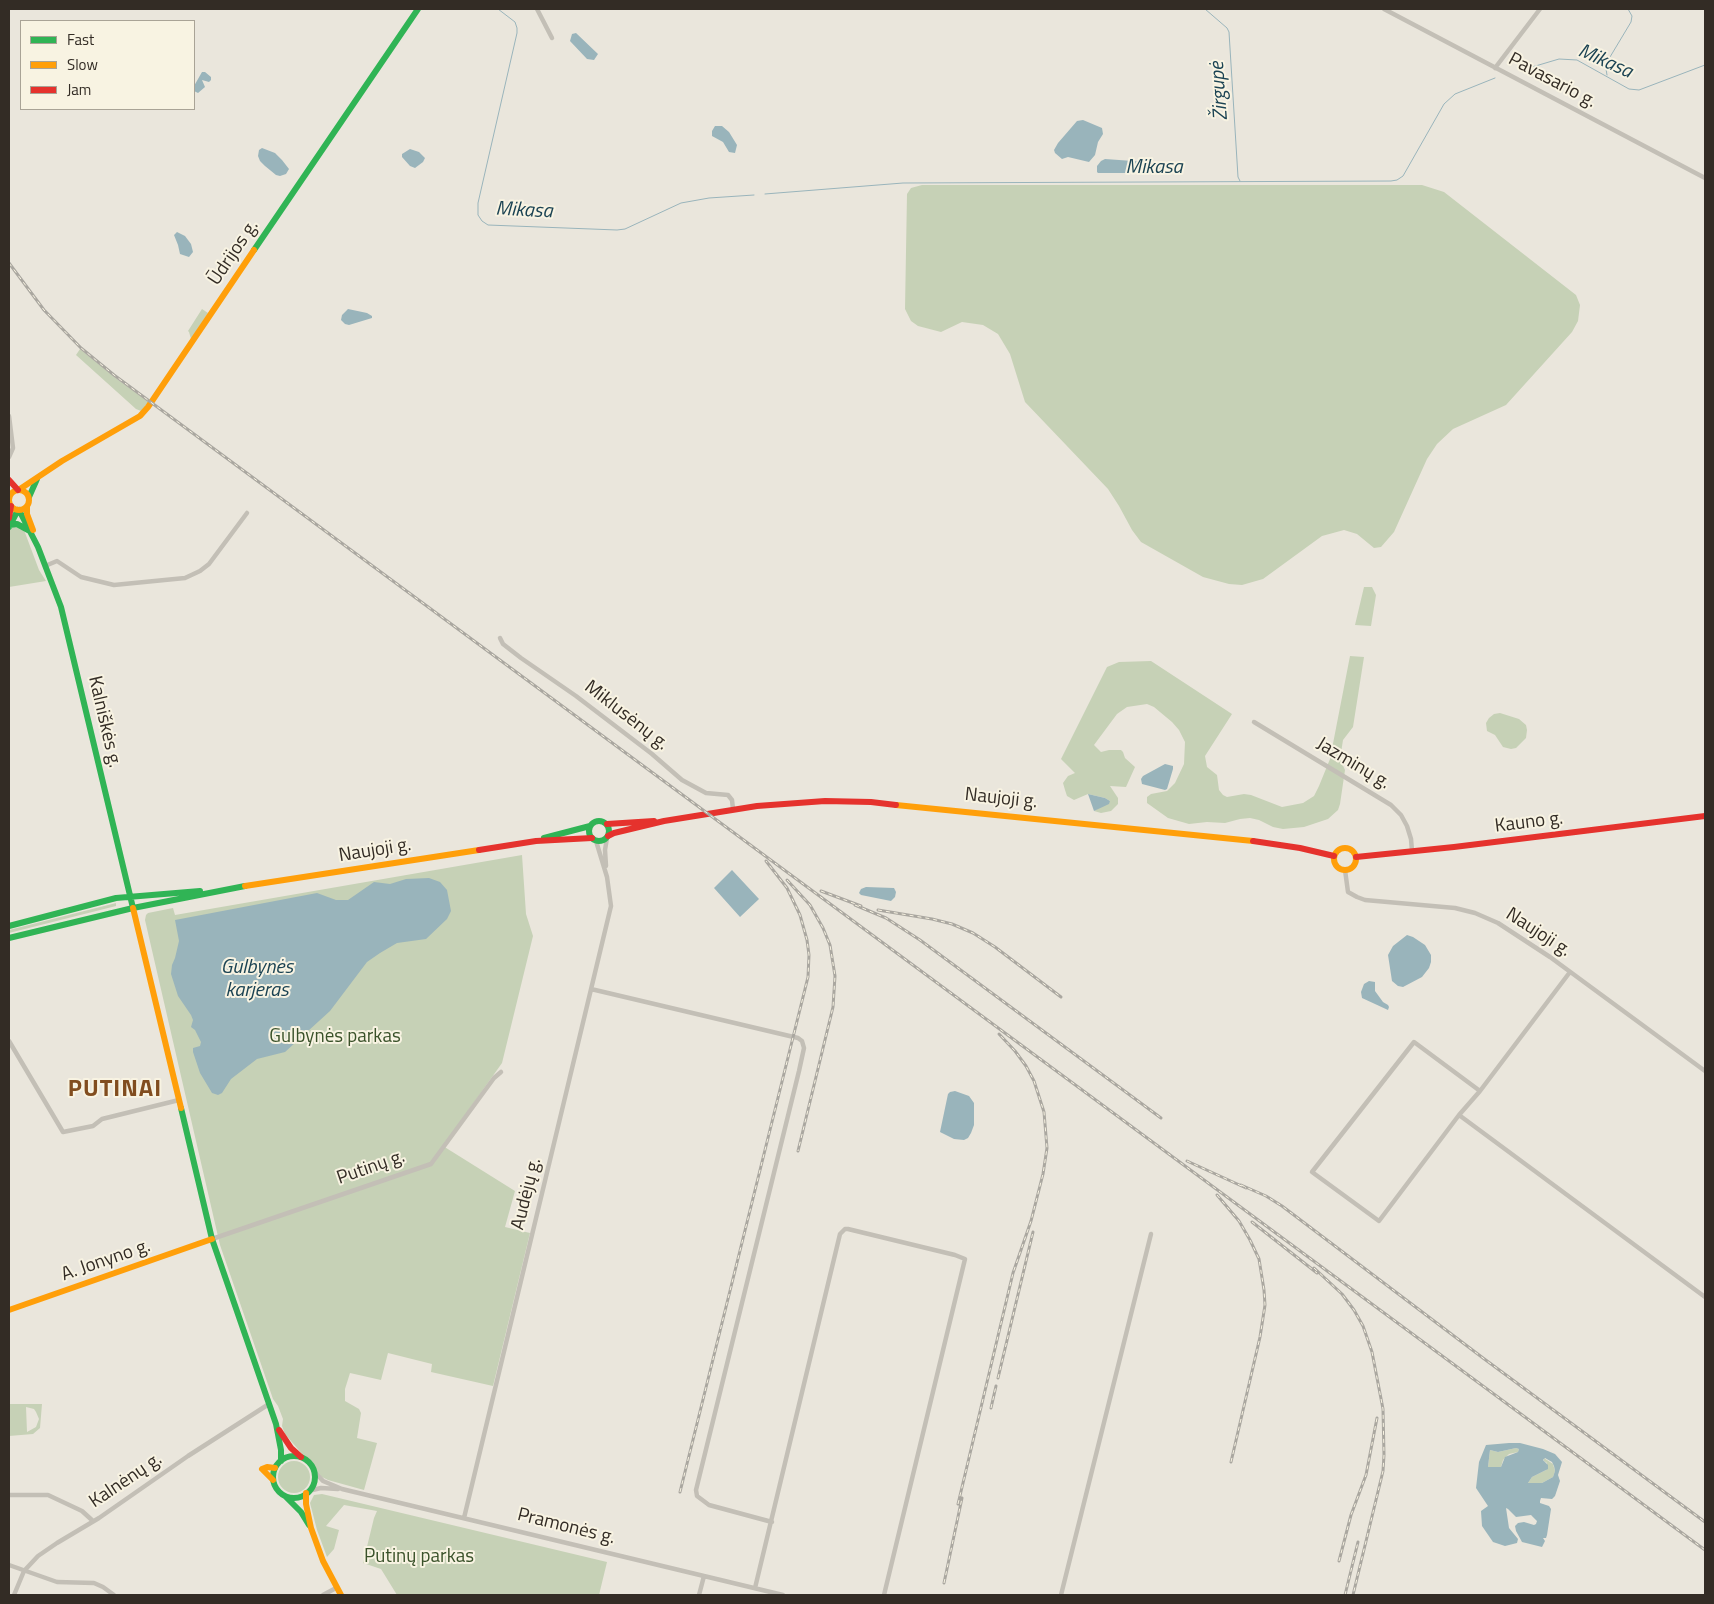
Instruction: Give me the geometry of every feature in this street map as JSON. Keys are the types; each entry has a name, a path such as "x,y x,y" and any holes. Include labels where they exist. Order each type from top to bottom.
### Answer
{"main road":[{"name":"Ūdrijos g.","path":"19,490 39,476 125,426 140,416 152,402 418,9"},
{"path":"9,523 18,510 27,506 32,488 39,476"},
{"path":"9,480 29,497"},
{"path":"9,489 9,502 11,506 9,523"},
{"path":"9,496 19,490"},
{"path":"11,506 18,510"},
{"name":"Kalniškės g.","path":"27,506 27,514 61,608 133,908"},
{"name":"Kalniškės g.","path":"18,510 38,547"},
{"path":"9,523 20,525 29,531"},
{"name":"Naujoji g.","path":"607,837 614,833 664,821 733,809 801,802 839,801 894,803 1257,840 1334,856"},
{"name":"Kauno g.","path":"1356,857 1454,847 1705,816"},
{"path":"598,820 607,824 610,830 607,837 602,841 594,840 589,832 590,826 598,820"},
{"name":"Naujoji g.","path":"607,824 664,821"},
{"name":"Naujoji g.","path":"536,841 590,826"},
{"name":"Naujoji g.","path":"9,938 218,890 536,841 594,840"},
{"path":"1344,847 1353,851 1356,857 1354,866 1345,870 1336,866 1334,856 1337,850 1344,847"},
{"name":"Naujoji g.","path":"9,926 116,898 218,890"},
{"path":"133,908 212,1239 276,1424 281,1450 280,1461"},
{"name":"A. Jonyno g.","path":"9,1310 212,1239"},
{"path":"276,1424 291,1448 309,1463 314,1471 314,1482 307,1492 306,1504 311,1528 336,1588 341,1595"},
{"path":"273,1480 275,1468 280,1461 290,1456 301,1457"},
{"path":"275,1468 267,1467 262,1470 273,1480 277,1488 300,1512 311,1528"},
{"path":"283,1494 295,1497 307,1492"}],"street":[{"path":"537,9 552,38"},
{"name":"Pavasario g.","path":"1384,9 1705,178"},
{"path":"1495,68 1540,9"},
{"path":"9,416 13,448 9,457"},
{"path":"45,566 57,561 81,577 114,585 185,578 200,571 209,564 247,513"},
{"name":"Miklusėnų g.","path":"500,638 503,644 576,696 652,754 682,780 706,793 728,795 732,800 733,809"},
{"name":"Jazminų g.","path":"1254,722 1391,805 1401,815 1407,826 1412,851"},
{"name":"Audėjų g.","path":"464,1518 611,906 605,850 607,837"},
{"name":"Audėjų g.","path":"594,840 608,877"},
{"name":"Naujoji g.","path":"1345,870 1348,892 1365,900 1454,908 1475,913 1498,924 1570,972 1705,1072"},
{"path":"1480,1091 1414,1042 1312,1172 1379,1221 1459,1115 1480,1091 1570,972"},
{"path":"591,989 798,1038 802,1041 804,1048 696,1490 696,1496 709,1505 772,1522"},
{"path":"9,1041 63,1132 93,1126 102,1119 179,1100"},
{"name":"Putinų g.","path":"212,1239 431,1164 494,1078 501,1072"},
{"path":"1459,1115 1705,1297"},
{"path":"755,1588 840,1234 845,1229 848,1229 965,1259 884,1595"},
{"path":"1061,1595 1151,1234"},
{"name":"Kalnėnų g.","path":"14,1595 24,1571 38,1556 57,1542 94,1521 269,1404"},
{"path":"314,1471 323,1481 342,1489"},
{"path":"307,1492 321,1488 342,1489"},
{"name":"Pramonės g.","path":"342,1489 783,1595"},
{"path":"9,1495 48,1495 82,1511 94,1521"},
{"path":"9,1566 57,1582 94,1583 104,1587 114,1595"},
{"path":"700,1595 704,1576"},
{"path":"323,1595 336,1588"}],"green space":[{"path":"922,185 1422,185 1444,192 1576,295 1580,305 1578,321 1572,332 1506,405 1453,429 1437,444 1427,459 1394,532 1381,547 1374,548 1357,534 1344,530 1322,536 1263,579 1242,585 1229,584 1203,577 1141,542 1108,489 1025,402 1010,354 998,334 983,325 962,322 941,332 918,326 911,321 905,309 907,194 911,188"},
{"path":"202,309 208,313 191,339 188,331"},
{"path":"80,349 149,402 141,411 136,409 76,355"},
{"path":"16,526 24,530 39,570 46,581 9,587 9,532 10,529"},
{"path":"1364,587 1372,587 1376,595 1371,626 1355,625"},
{"path":"1350,656 1364,657 1353,727 1343,740 1340,759 1345,770 1340,804 1338,810 1328,819 1304,827 1283,829 1250,818 1225,823 1189,824 1168,818 1147,803 1147,797 1151,794 1167,791 1175,783 1184,764 1185,742 1179,730 1172,722 1154,707 1147,704 1127,707 1117,714 1094,745 1101,752 1121,750 1125,758 1135,767 1126,787 1110,786 1118,798 1118,804 1111,811 1101,813 1094,811 1110,801 1105,798 1088,794 1074,800 1067,796 1063,783 1068,776 1075,773 1061,759 1107,667 1119,662 1151,661 1232,714 1205,756 1207,767 1217,775 1219,790 1223,795 1227,797 1244,794 1251,795 1282,807 1303,803 1314,796 1330,759"},
{"path":"1500,713 1519,719 1526,725 1526,738 1516,748 1503,747 1495,735 1487,731 1486,723 1489,718 1494,714"},
{"name":"Gulbynės parkas","path":"522,855 526,914 533,936 502,1063 443,1146 515,1191 505,1227 530,1233 493,1386 431,1372 432,1364 388,1353 381,1380 350,1373 345,1389 345,1401 359,1409 361,1413 357,1438 377,1443 364,1490 328,1480 322,1477 285,1434 282,1426 283,1419 273,1399 220,1245 145,920 146,915 173,908 175,915"},
{"path":"116,903 116,906 9,933 9,930"},
{"path":"9,1404 42,1404 40,1428 33,1434 9,1436","holes":["26,1407 34,1409 39,1419 36,1427 27,1432"]},
{"path":"1519,1449 1518,1452 1509,1454 1503,1460 1501,1467 1488,1467 1490,1450 1498,1452"},
{"path":"1544,1458 1553,1464 1555,1471 1553,1477 1542,1483 1528,1483 1532,1477 1546,1470 1547,1463 1544,1461"},
{"path":"294,1461 300,1462 305,1466 309,1471 309,1483 305,1488 300,1492 294,1493 288,1492 283,1488 279,1483 278,1477 279,1471 283,1466 288,1462"},
{"name":"Putinų parkas","path":"322,1494 607,1562 599,1595 397,1595 381,1569 363,1563 377,1511 344,1505 326,1526 339,1530 334,1549 327,1557 310,1503 314,1495"}],"water":[{"path":"576,33 598,54 594,60 587,59 570,41 572,34"},
{"path":"202,72 211,77 209,82 202,80 205,87 198,93 195,92 195,84"},
{"path":"1083,120 1102,128 1103,134 1098,142 1095,155 1089,162 1068,157 1062,159 1054,150 1077,121"},
{"path":"715,126 722,126 729,132 737,145 735,153 729,152 723,142 712,136"},
{"path":"262,148 275,153 282,160 289,169 286,174 276,175 260,161 258,156 259,150"},
{"path":"410,149 419,152 425,158 415,168 410,166 402,157 402,154"},
{"path":"1105,159 1161,163 1162,170 1155,173 1098,173 1097,166"},
{"path":"177,232 185,236 191,244 193,252 189,257 180,254 174,235"},
{"path":"348,309 367,313 372,318 349,325 345,324 341,320 342,315"},
{"path":"1165,764 1173,766 1167,789 1142,784 1141,779 1143,776"},
{"path":"1088,794 1105,798 1110,801 1109,804 1094,811"},
{"path":"732,870 759,899 740,917 714,888"},
{"name":"Gulbynės karjeras","path":"429,878 440,882 447,890 451,911 447,919 426,939 397,943 367,962 330,1011 285,1052 257,1059 231,1079 222,1093 218,1095 212,1093 200,1073 193,1052 193,1048 200,1046 201,1042 195,1030 191,1027 193,1020 178,996 171,974 179,941 175,920 317,893 336,900 348,900 374,882 390,884 406,879"},
{"path":"866,887 894,888 896,892 895,897 891,901 861,895 859,893 861,889"},
{"path":"1407,935 1425,945 1431,955 1431,962 1422,977 1403,987 1398,986 1392,981 1388,955 1393,946"},
{"path":"1369,981 1375,982 1375,991 1383,1002 1388,1005 1388,1010 1362,998 1361,992 1364,984"},
{"path":"955,1091 969,1096 974,1103 974,1125 968,1138 964,1140 954,1139 940,1132 948,1094"},
{"path":"1520,1443 1555,1454 1562,1462 1558,1475 1560,1481 1555,1496 1552,1499 1541,1498 1540,1501 1540,1503 1549,1506 1551,1509 1547,1535 1546,1538 1543,1538 1545,1541 1542,1547 1522,1542 1516,1531 1515,1526 1518,1523 1536,1524 1537,1521 1531,1515 1516,1517 1506,1508 1509,1528 1518,1539 1517,1543 1505,1546 1493,1542 1482,1526 1481,1511 1488,1506 1476,1488 1479,1462 1486,1445","holes":["1519,1449 1518,1452 1505,1457 1501,1467 1488,1467 1490,1450 1498,1452","1545,1458 1552,1462 1554,1466 1553,1477 1542,1483 1528,1483 1532,1477 1548,1469 1548,1465 1543,1460"]}],"waterway":[{"name":"Mikasa","path":"498,9 515,22 517,33 478,203 478,215 482,221 488,225 617,230 625,229 681,203 709,198 754,195"},
{"name":"Žirgupė","path":"1205,9 1227,28 1229,32 1238,177 1240,181"},
{"path":"1607,75 1606,69 1610,57 1631,22 1632,16 1628,9"},
{"name":"Mikasa","path":"1522,70 1559,59 1577,60 1629,89 1639,90 1705,65"},
{"name":"Mikasa","path":"765,194 903,183 1391,181 1403,176 1444,104 1455,94 1495,78"}],"railway":[{"path":"9,263 44,310 81,348 114,375 1705,1550"},
{"path":"680,1492 808,977 809,955 800,915 787,888 766,861"},
{"path":"787,880 810,905 823,928 830,945 835,976 833,1007 798,1151"},
{"path":"821,891 861,906"},
{"path":"855,905 886,918 920,940 1161,1118"},
{"path":"878,910 932,919 952,924 973,933 995,947 1061,997"},
{"path":"958,1504 1013,1273 1031,1221 1043,1174 1047,1148 1044,1112 1034,1081 1015,1051 999,1034"},
{"path":"1187,1161 1246,1188"},
{"path":"1241,1185 1266,1196 1282,1206 1705,1522"},
{"path":"1217,1195 1239,1221 1259,1259 1265,1305 1260,1337 1231,1462"},
{"path":"1252,1222 1317,1273"},
{"path":"998,1378 1033,1232"},
{"path":"1314,1268 1342,1294 1363,1326 1372,1352 1383,1409 1383,1471 1353,1595"},
{"path":"991,1408 996,1386"},
{"path":"1339,1561 1351,1515 1366,1475 1377,1418"},
{"path":"944,1583 962,1498"},
{"path":"1345,1595 1358,1542"}],"traffic: fast":[{"path":"254,250 418,9"},
{"path":"29,497 37,479"},
{"path":"9,527 18,510"},
{"path":"19,510 38,547 61,607 133,908"},
{"path":"10,525 17,524 28,530"},
{"path":"595,821 603,821 609,827 609,831 609,835 603,841 595,841 589,835 589,827 595,821"},
{"path":"544,838 590,826"},
{"path":"9,938 133,908 245,886"},
{"path":"9,926 116,898 200,891"},
{"path":"181,1108 212,1239 276,1424 281,1461"},
{"path":"294,1456 309,1462 315,1477 309,1492 294,1498 279,1492 273,1477 279,1462 294,1456"},
{"path":"285,1496 301,1512 309,1525"}],"traffic: slow":[{"path":"20,489 62,461 140,416 254,250"},
{"path":"15,490 23,490 29,496 29,500 29,504 23,510 15,510 9,504 9,496 15,490"},
{"path":"27,506 27,514 33,530"},
{"path":"896,805 1253,841"},
{"path":"1341,848 1349,848 1356,855 1356,859 1356,863 1349,870 1341,870 1334,863 1334,855 1341,848"},
{"path":"245,886 479,850"},
{"path":"133,908 181,1108"},
{"path":"9,1310 212,1239"},
{"path":"273,1480 262,1469 267,1467 275,1468"},
{"path":"306,1493 306,1504 311,1528 323,1561 341,1595"}],"traffic: jam":[{"path":"9,480 18,490"},
{"path":"9,518 11,506"},
{"path":"608,836 664,821 757,806 825,801 871,802 896,805"},
{"path":"1356,857 1454,847 1705,816"},
{"path":"607,824 654,821"},
{"path":"479,850 536,841 592,838"},
{"path":"1253,841 1300,848 1334,856"},
{"path":"279,1430 291,1448 301,1457"}],"district":[{"name":"PUTINAI","path":"115,1090"}]}
